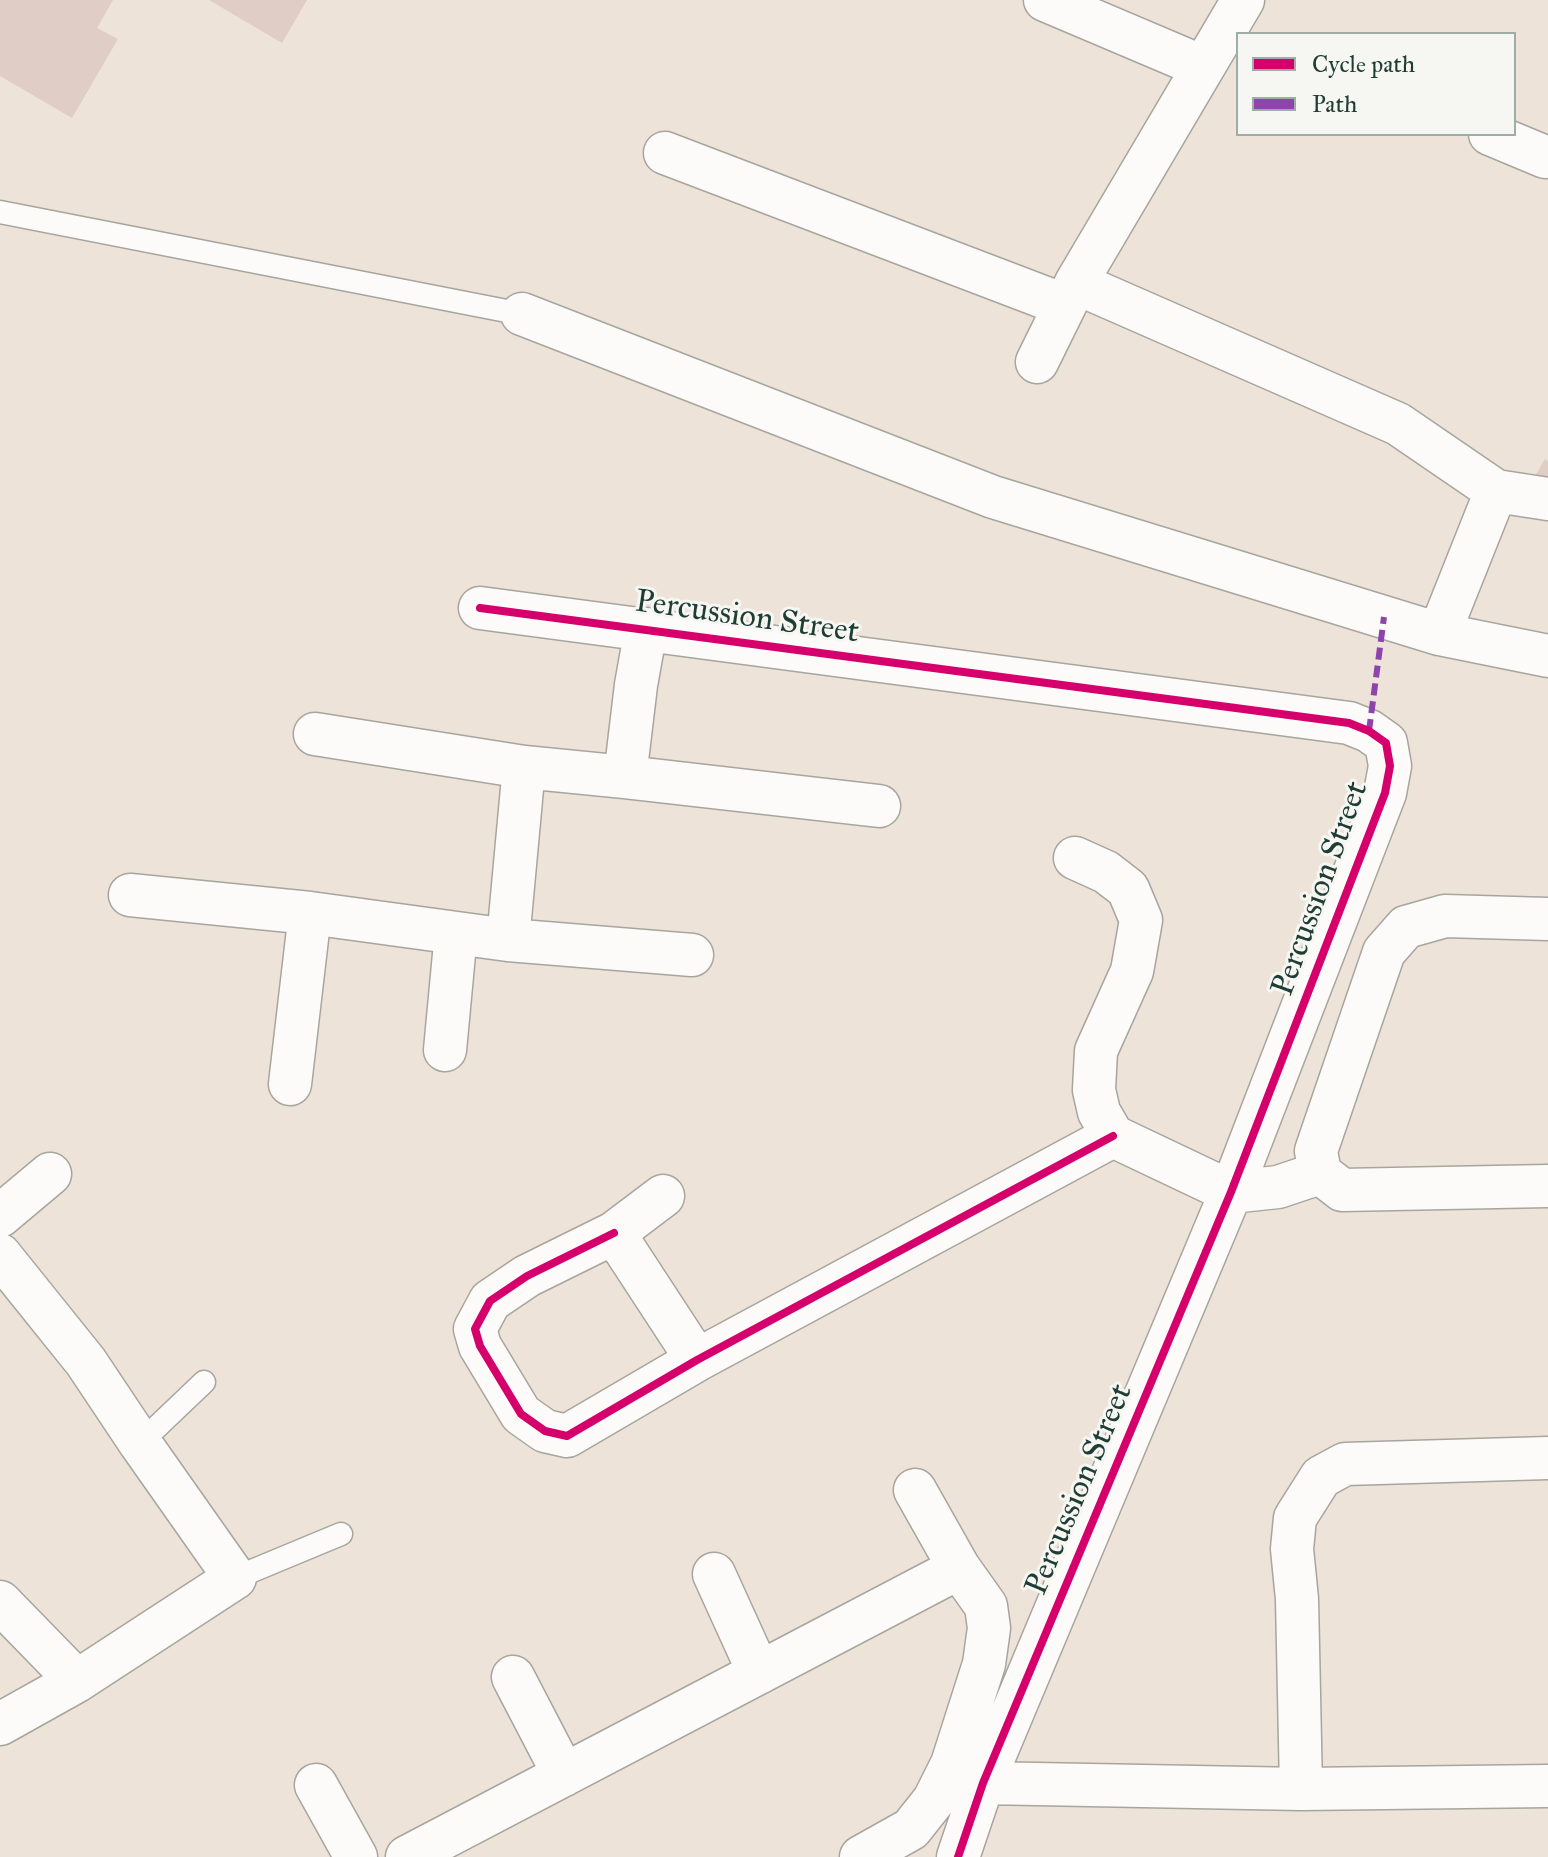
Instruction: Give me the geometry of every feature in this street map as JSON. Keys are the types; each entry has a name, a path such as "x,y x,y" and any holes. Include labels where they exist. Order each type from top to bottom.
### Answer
{"street":[{"path":"1045,0 1203,67"},
{"path":"1037,362 1070,294 1203,67 1242,19"},
{"path":"1495,136 1545,157"},
{"path":"665,153 1070,294 1398,424 1496,491 1548,499"},
{"path":"522,314 993,497 1439,634 1548,656"},
{"path":"1439,634 1496,491"},
{"name":"Percussion Street","path":"480,608 1349,723 1369,731 1386,743 1390,766 1385,793 1231,1192 983,1783 958,1857"},
{"path":"625,777 646,629"},
{"path":"315,734 524,767 879,806"},
{"path":"508,940 524,767"},
{"path":"1075,858 1106,872 1128,889 1141,920 1132,971 1096,1051 1094,1090 1099,1112 1113,1136 1231,1192 1278,1187 1320,1173"},
{"path":"130,895 310,913 508,940 692,955"},
{"path":"290,1084 310,913"},
{"path":"1548,919 1445,916 1406,927 1384,952 1316,1151 1320,1173 1342,1190 1548,1186"},
{"path":"445,1050 456,933"},
{"path":"663,1196 614,1233 527,1276 490,1301 475,1329 480,1346 521,1414 545,1431 567,1436 697,1360 1113,1136"},
{"path":"0,1216 50,1174"},
{"path":"614,1233 697,1360"},
{"path":"0,1255 86,1362 235,1578 77,1681 0,1724"},
{"path":"1301,1789 1297,1599 1292,1549 1295,1518 1321,1477 1345,1464 1548,1458"},
{"path":"861,1857 911,1829 934,1800 952,1764 984,1664 989,1628 986,1606 959,1568 915,1490"},
{"path":"407,1857 959,1568"},
{"path":"714,1574 759,1673"},
{"path":"0,1602 77,1681"},
{"path":"513,1677 564,1775"},
{"path":"983,1783 1301,1789 1548,1786"},
{"path":"316,1785 356,1857"}],"lane":[{"path":"0,212 522,314"},
{"path":"140,1443 204,1382"},
{"path":"235,1578 341,1534"}],"building":[{"path":"0,0 113,0 97,28 118,39 72,118 0,76"},
{"path":"209,0 307,0 282,43"},
{"path":"1545,459 1548,461 1548,482 1534,478"}],"marked path":[{"path":"1369,731 1384,617"}],"cycle path":[{"path":"480,608 1349,723 1369,731 1386,743 1390,766 1385,793 1231,1192 983,1783 958,1857"},
{"path":"614,1233 527,1276 490,1301 475,1329 480,1346 521,1414 545,1431 567,1436 697,1360 1113,1136"}]}
